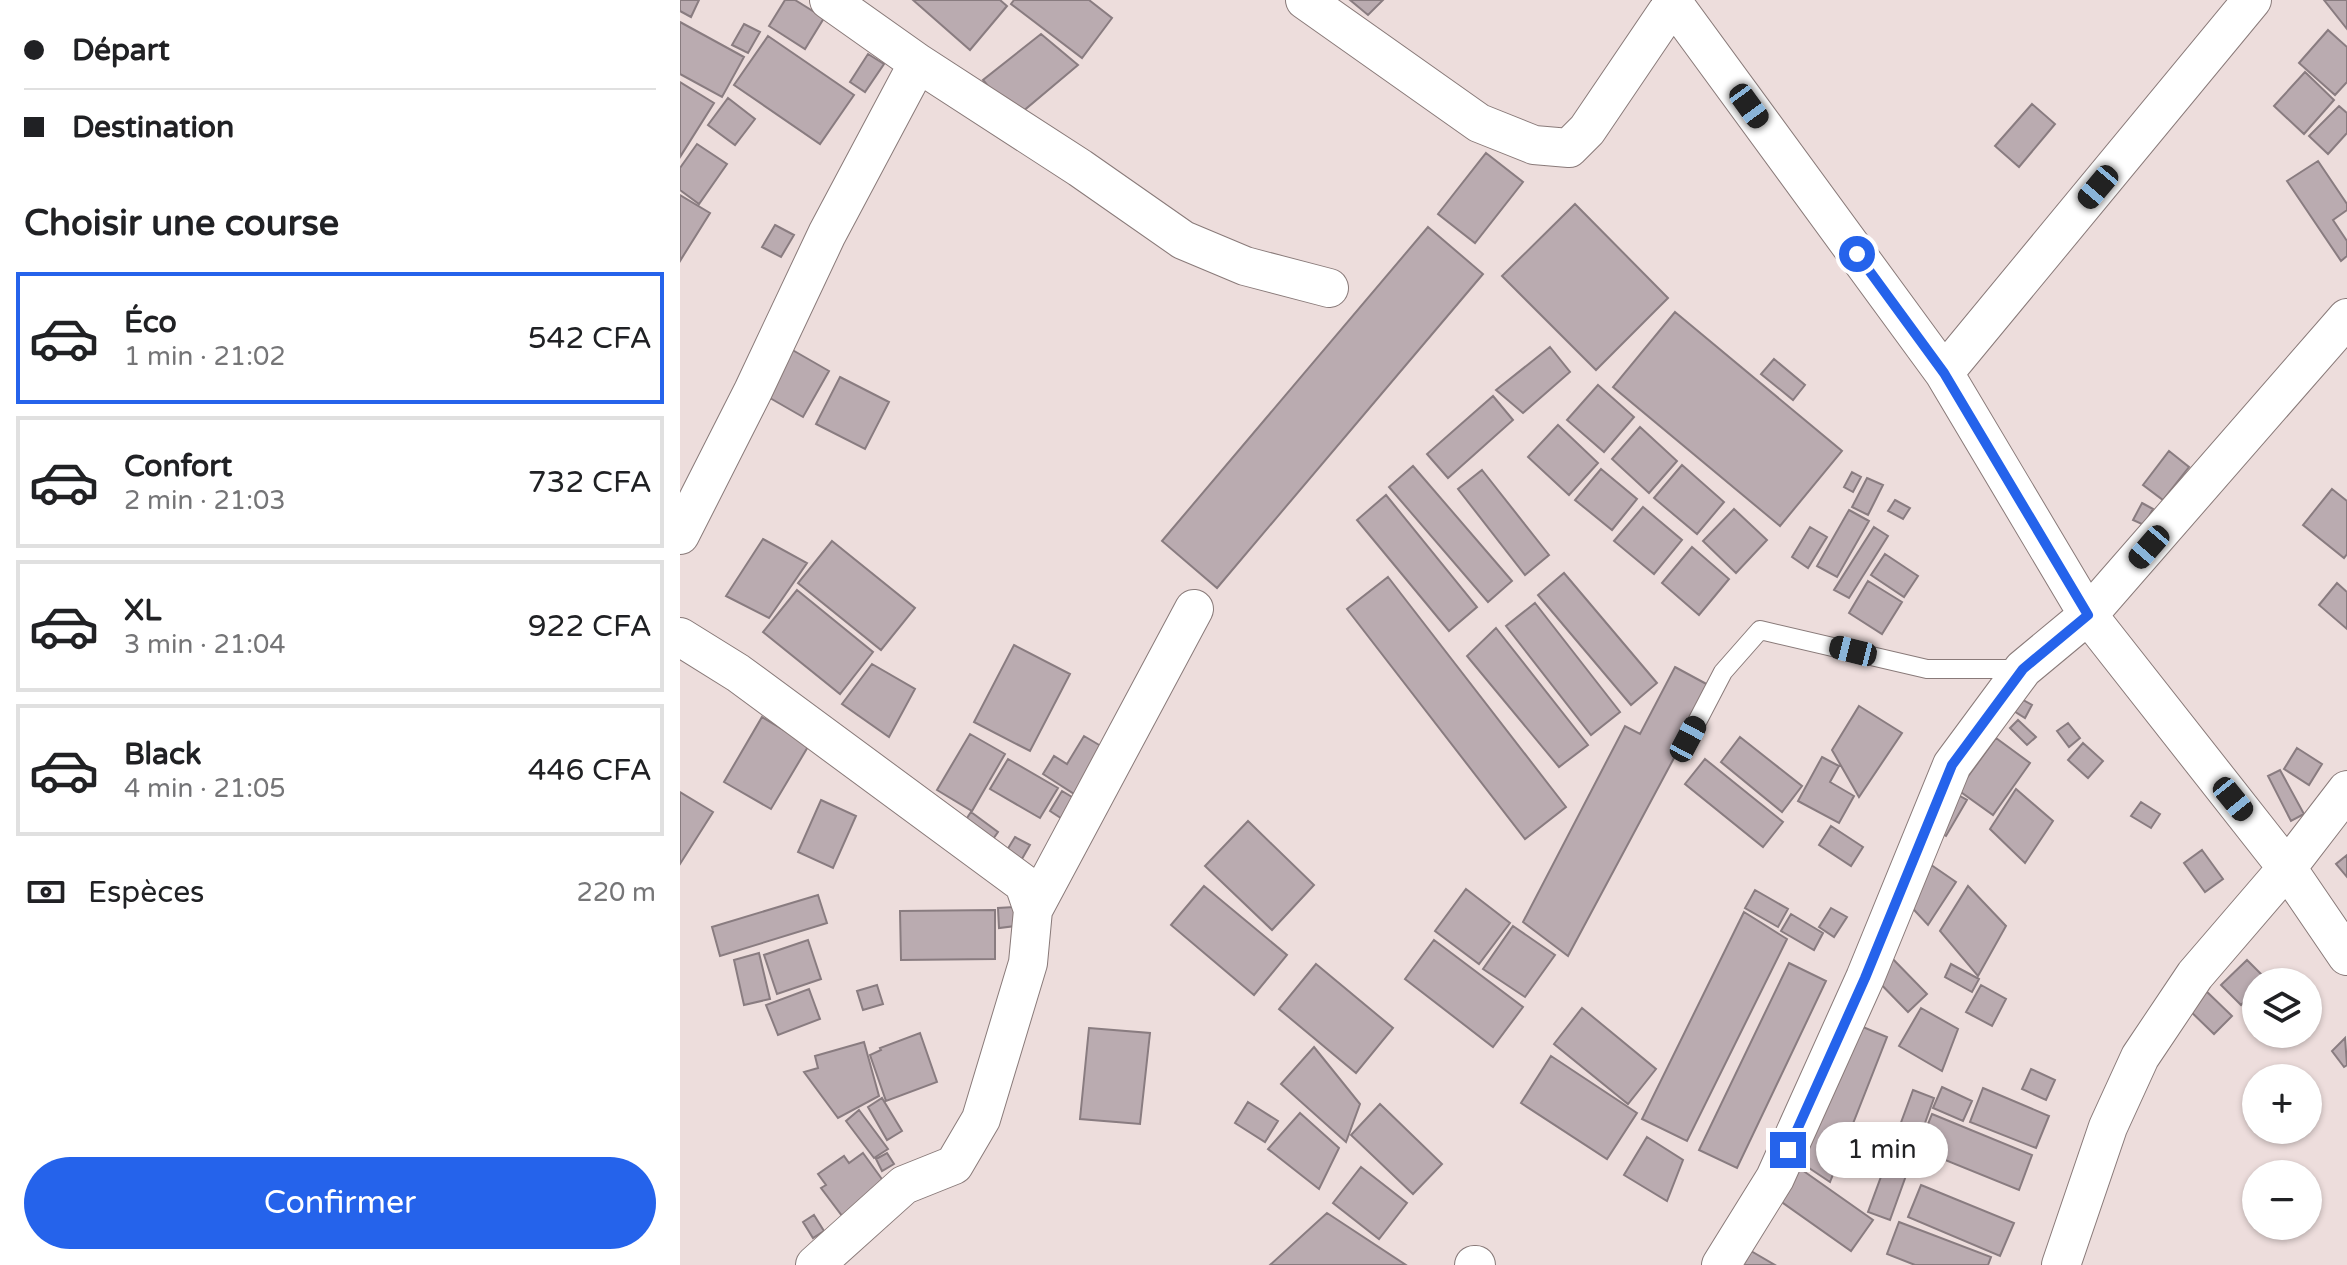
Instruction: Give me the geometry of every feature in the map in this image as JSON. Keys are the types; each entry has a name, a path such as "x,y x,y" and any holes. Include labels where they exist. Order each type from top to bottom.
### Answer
{"street":[{"path":"829,0 1183,240 1245,266 1329,288"},
{"path":"1305,0 1479,123 1534,145 1569,148 1587,130 1672,1 1944,373 2088,615 2287,868 2347,956"},
{"path":"1944,373 2252,0"},
{"path":"680,535 753,391 827,234 918,63"},
{"path":"1721,1265 1775,1178 1865,978 1952,765 2023,669 2088,615 2341,337"},
{"path":"815,1265 904,1185 954,1165 981,1119 1028,963 1033,910 1194,609"},
{"path":"680,637 738,673 1024,884 1033,910"},
{"path":"2061,1265 2108,1127 2140,1057 2195,975 2287,868 2347,790"}],"lane":[{"path":"1688,739 1723,672 1760,630 1927,669 2023,669"}],"building":[{"path":"680,0 699,0 691,17 680,11"},
{"path":"785,0 795,0 824,18 805,49 769,26"},
{"path":"913,0 1000,0 1007,6 970,50"},
{"path":"1014,0 1089,0 1112,18 1082,58 1011,4"},
{"path":"1350,0 1383,0 1368,15"},
{"path":"2324,0 2347,0 2347,29"},
{"path":"680,22 744,57 722,97 680,74"},
{"path":"744,24 760,32 748,53 732,45"},
{"path":"2328,30 2347,47 2347,82 2335,95 2299,63"},
{"path":"1041,34 1078,65 1015,118 983,80"},
{"path":"768,36 854,95 820,144 734,85"},
{"path":"868,54 884,64 865,92 850,82"},
{"path":"2305,72 2334,100 2304,134 2274,106"},
{"path":"680,82 714,103 680,157"},
{"path":"728,98 755,119 735,145 708,125"},
{"path":"2032,104 2055,124 2019,167 1995,146"},
{"path":"2339,106 2347,113 2347,133 2328,154 2309,136"},
{"path":"697,144 727,164 699,204 680,190 680,168"},
{"path":"1486,153 1523,182 1475,243 1438,214"},
{"path":"2318,161 2347,204 2347,210 2333,220 2347,241 2347,256 2341,261 2287,181"},
{"path":"680,195 710,213 680,261"},
{"path":"1575,204 1668,298 1596,370 1502,276"},
{"path":"775,225 794,235 781,257 762,247"},
{"path":"1428,227 1483,274 1217,588 1162,541"},
{"path":"1675,312 1842,451 1780,526 1613,387"},
{"path":"1550,347 1570,372 1523,413 1496,390"},
{"path":"789,348 829,371 803,417 763,394"},
{"path":"1774,359 1805,385 1793,400 1761,374"},
{"path":"840,377 889,402 865,449 816,424"},
{"path":"1598,385 1634,417 1604,452 1567,420"},
{"path":"1493,396 1513,420 1448,478 1427,454"},
{"path":"1558,425 1598,463 1569,495 1528,457"},
{"path":"1640,427 1677,461 1649,493 1612,459"},
{"path":"2169,451 2189,467 2163,500 2143,485"},
{"path":"1682,465 1724,502 1697,534 1654,498"},
{"path":"1413,466 1512,581 1488,602 1389,487"},
{"path":"1601,469 1637,499 1612,530 1575,500"},
{"path":"1482,470 1549,555 1525,575 1458,489"},
{"path":"1852,472 1861,477 1853,492 1844,487"},
{"path":"1867,478 1883,485 1868,515 1852,507"},
{"path":"2332,489 2347,501 2347,554 2344,558 2303,525"},
{"path":"1386,495 1477,607 1449,631 1357,520"},
{"path":"1895,500 1910,508 1903,519 1888,511"},
{"path":"2142,503 2153,509 2144,525 2133,520"},
{"path":"1643,507 1682,540 1654,574 1614,541"},
{"path":"1734,509 1767,540 1736,573 1703,541"},
{"path":"1849,510 1869,521 1837,577 1817,566"},
{"path":"1810,527 1827,537 1808,568 1792,557"},
{"path":"1874,527 1888,536 1849,598 1834,590"},
{"path":"763,539 807,563 769,618 726,596"},
{"path":"832,541 915,608 881,650 798,583"},
{"path":"1692,547 1729,579 1699,615 1662,583"},
{"path":"1885,554 1918,576 1904,597 1871,575"},
{"path":"1564,573 1657,683 1631,705 1538,595"},
{"path":"1388,577 1566,807 1525,839 1347,609"},
{"path":"1868,581 1902,602 1882,634 1849,613"},
{"path":"2337,583 2347,592 2347,629 2319,605"},
{"path":"797,590 873,652 840,694 763,632"},
{"path":"1535,603 1620,712 1591,735 1506,626"},
{"path":"1496,628 1588,745 1559,767 1467,656"},
{"path":"1014,645 1070,674 1030,751 974,722"},
{"path":"872,664 915,689 889,737 842,704"},
{"path":"1675,667 1712,687 1568,956 1523,922 1625,726 1640,734"},
{"path":"2016,696 2032,705 2025,718 2009,708"},
{"path":"1859,706 1902,733 1859,797 1832,750"},
{"path":"762,717 809,745 771,809 724,782"},
{"path":"2018,720 2036,737 2027,745 2010,728"},
{"path":"2068,723 2080,738 2069,747 2057,731"},
{"path":"970,734 1005,754 972,811 937,790"},
{"path":"1084,736 1111,752 1082,799 1043,774 1054,756 1067,764"},
{"path":"1740,737 1802,786 1782,812 1721,762"},
{"path":"1996,738 2030,763 1993,815 1958,790"},
{"path":"2083,743 2103,761 2088,778 2068,760"},
{"path":"2297,748 2322,764 2309,785 2284,769"},
{"path":"1822,757 1839,766 1830,782 1854,796 1839,823 1798,801"},
{"path":"1008,759 1058,788 1040,818 990,789"},
{"path":"1705,759 1783,822 1763,847 1685,784"},
{"path":"2280,770 2304,814 2291,821 2268,776"},
{"path":"2016,789 2053,821 2025,863 1990,829"},
{"path":"1949,790 1967,800 1946,836 1929,826"},
{"path":"1062,791 1082,803 1070,824 1050,811"},
{"path":"680,792 713,812 680,864"},
{"path":"821,800 856,816 833,868 798,852"},
{"path":"2141,802 2160,814 2151,828 2131,816"},
{"path":"971,812 998,832 986,849 959,830"},
{"path":"1248,821 1314,885 1272,930 1205,866"},
{"path":"1831,826 1863,847 1851,866 1819,845"},
{"path":"1015,837 1030,845 1019,864 1004,855"},
{"path":"2202,850 2223,879 2205,892 2184,863"},
{"path":"2347,855 2347,877 2336,864"},
{"path":"1924,860 1956,882 1928,925 1903,898"},
{"path":"1204,886 1287,955 1254,995 1171,925"},
{"path":"1968,886 2006,926 1978,976 1940,931"},
{"path":"1466,889 1510,923 1479,964 1435,931"},
{"path":"1755,890 1788,909 1778,927 1745,908"},
{"path":"818,895 827,923 720,956 712,927"},
{"path":"1014,907 1015,926 999,928 998,908"},
{"path":"1831,908 1847,917 1834,937 1819,927"},
{"path":"995,910 995,959 901,960 900,911"},
{"path":"1744,912 1787,939 1687,1141 1642,1119"},
{"path":"1791,914 1823,933 1814,950 1781,931"},
{"path":"1513,926 1555,955 1525,997 1483,969"},
{"path":"808,940 821,979 777,994 764,955"},
{"path":"1434,940 1523,1007 1493,1047 1405,979"},
{"path":"759,953 770,999 744,1005 734,960"},
{"path":"1887,953 1927,994 1908,1012 1868,971"},
{"path":"2247,960 2255,968 2242,968 2241,1005 2221,985"},
{"path":"1789,963 1826,981 1737,1168 1699,1150"},
{"path":"1316,964 1393,1028 1356,1073 1279,1009"},
{"path":"1951,964 1979,979 1972,992 1945,977"},
{"path":"877,985 883,1004 863,1010 857,991"},
{"path":"1981,985 2006,999 1992,1026 1966,1012"},
{"path":"2203,988 2232,1016 2214,1034 2185,1006"},
{"path":"809,989 820,1019 778,1035 766,1005"},
{"path":"1582,1008 1656,1069 1628,1104 1554,1044"},
{"path":"1921,1008 1958,1029 1942,1071 1899,1046"},
{"path":"1851,1022 1887,1037 1830,1182 1794,1158"},
{"path":"1089,1028 1150,1033 1140,1124 1080,1119"},
{"path":"920,1033 937,1082 886,1101 870,1055"},
{"path":"2345,1038 2347,1065 2344,1067 2332,1051"},
{"path":"864,1042 879,1096 838,1118 804,1072 818,1068 815,1056"},
{"path":"1314,1047 1360,1104 1346,1142 1281,1084"},
{"path":"1551,1056 1637,1113 1607,1159 1521,1103"},
{"path":"2031,1069 2055,1080 2046,1100 2022,1089"},
{"path":"1942,1087 1972,1101 1963,1121 1933,1108"},
{"path":"1983,1088 2049,1116 2036,1148 1970,1122"},
{"path":"1913,1090 1934,1098 1890,1220 1868,1212"},
{"path":"882,1098 902,1131 887,1140 868,1107"},
{"path":"1248,1102 1278,1121 1265,1142 1235,1123"},
{"path":"1380,1104 1442,1164 1413,1194 1351,1135"},
{"path":"859,1110 888,1149 874,1158 846,1121"},
{"path":"1300,1113 1339,1148 1319,1189 1268,1149"},
{"path":"1932,1114 2032,1155 2019,1190 1918,1149"},
{"path":"1647,1137 1683,1160 1667,1201 1624,1175"},
{"path":"863,1153 892,1193 849,1225 821,1188 826,1185 818,1174 844,1156 849,1163"},
{"path":"887,1153 894,1164 882,1171 876,1159"},
{"path":"1795,1165 1873,1220 1851,1251 1773,1196"},
{"path":"1361,1167 1407,1203 1379,1239 1333,1203"},
{"path":"1921,1185 2014,1223 2000,1256 1908,1217"},
{"path":"1327,1213 1406,1265 1270,1265"},
{"path":"814,1215 824,1231 813,1238 803,1222"},
{"path":"1899,1222 1991,1257 1988,1265 1915,1265 1887,1254"},
{"path":"1751,1251 1775,1265 1743,1265"}],"route":[{"path":"1788,1150 1865,978 1952,765 2023,669 2088,615 1944,373 1857,254"}]}
